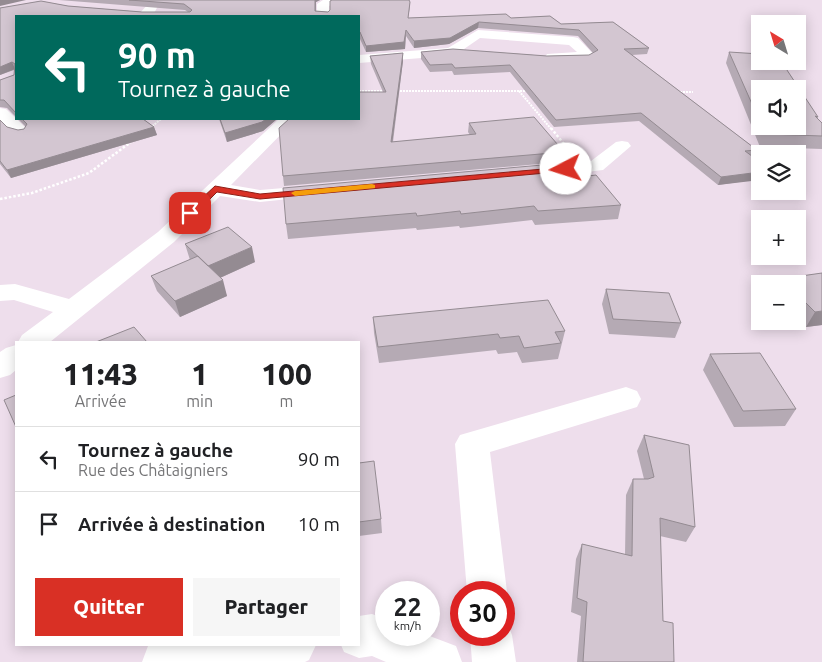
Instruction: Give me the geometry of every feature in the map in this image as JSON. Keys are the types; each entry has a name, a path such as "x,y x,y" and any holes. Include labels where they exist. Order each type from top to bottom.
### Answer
{"street":[{"path":"129,12 149,15 153,4 161,0"},
{"path":"323,15 323,4 332,0"},
{"path":"452,50 478,34 573,40 588,56 537,56"},
{"path":"360,59 452,50 471,52"},
{"path":"0,113 20,132"},
{"path":"33,341 166,237 287,120"},
{"path":"526,173 596,166 622,146"},
{"path":"215,189 260,196 339,189"},
{"path":"0,294 15,292 73,309"},
{"path":"0,368 15,356"},
{"path":"486,581 472,444 626,399"},
{"path":"360,636 372,635 440,662"},
{"path":"164,662 286,646"},
{"path":"492,646 494,662"}],"path":[{"path":"360,91 528,91"},
{"path":"519,91 584,167"},
{"path":"673,92 693,92"},
{"path":"145,131 160,120"},
{"path":"0,198 32,193 89,173 137,137"}],"building":[{"path":"129,0 315,0 315,11 328,12 330,10 330,1 332,0 409,0 408,18 506,14 511,18 550,16 561,24 613,22 649,48 624,49 751,145 751,150 745,151 751,155 751,173 721,177 641,113 556,120 510,65 455,68 452,64 430,65 421,52 453,49 547,56 589,55 598,50 579,30 479,22 450,38 414,41 406,30 404,42 366,46 360,32 360,15 15,15 15,64 12,62 0,67 0,8 41,1 68,6 142,12 190,12 192,10 184,4"},
{"path":"729,52 751,53 751,70 787,70 794,80 751,80 751,102"},
{"path":"403,53 391,142 476,134 469,123 534,117 564,152 283,176 279,128 288,120 360,120 360,92 386,92 370,56"},
{"path":"15,64 15,112 4,100 0,100 0,80 14,75"},
{"path":"806,99 818,117 815,116 822,123 822,136 794,135 806,135"},
{"path":"0,120 7,127 18,130 24,129 27,124 23,120 144,120 154,127 7,170 0,161"},
{"path":"220,120 265,120 262,122 225,133"},
{"path":"576,162 588,176 596,175 621,205 538,211 534,206 461,214 460,211 417,216 416,213 286,224 283,188"},
{"path":"228,227 252,247 208,266 185,244"},
{"path":"198,256 223,280 175,301 151,276"},
{"path":"822,273 822,311 815,312 806,303 806,275"},
{"path":"606,289 669,293 681,323 613,319"},
{"path":"548,300 565,331 555,332 561,343 524,348 519,336 500,338 498,334 378,347 373,317"},
{"path":"134,327 146,341 99,341"},
{"path":"760,353 796,409 743,411 710,354"},
{"path":"15,395 15,425 4,400"},
{"path":"644,435 689,445 695,527 660,518 663,621 673,623 674,662 583,662 587,602 577,598 582,544 632,556 633,479 654,477"},
{"path":"374,461 381,519 360,522 360,463"}],"slow traffic":[{"path":"295,193 372,186"}],"route":[{"path":"190,213 215,189 260,196 566,169"}]}
